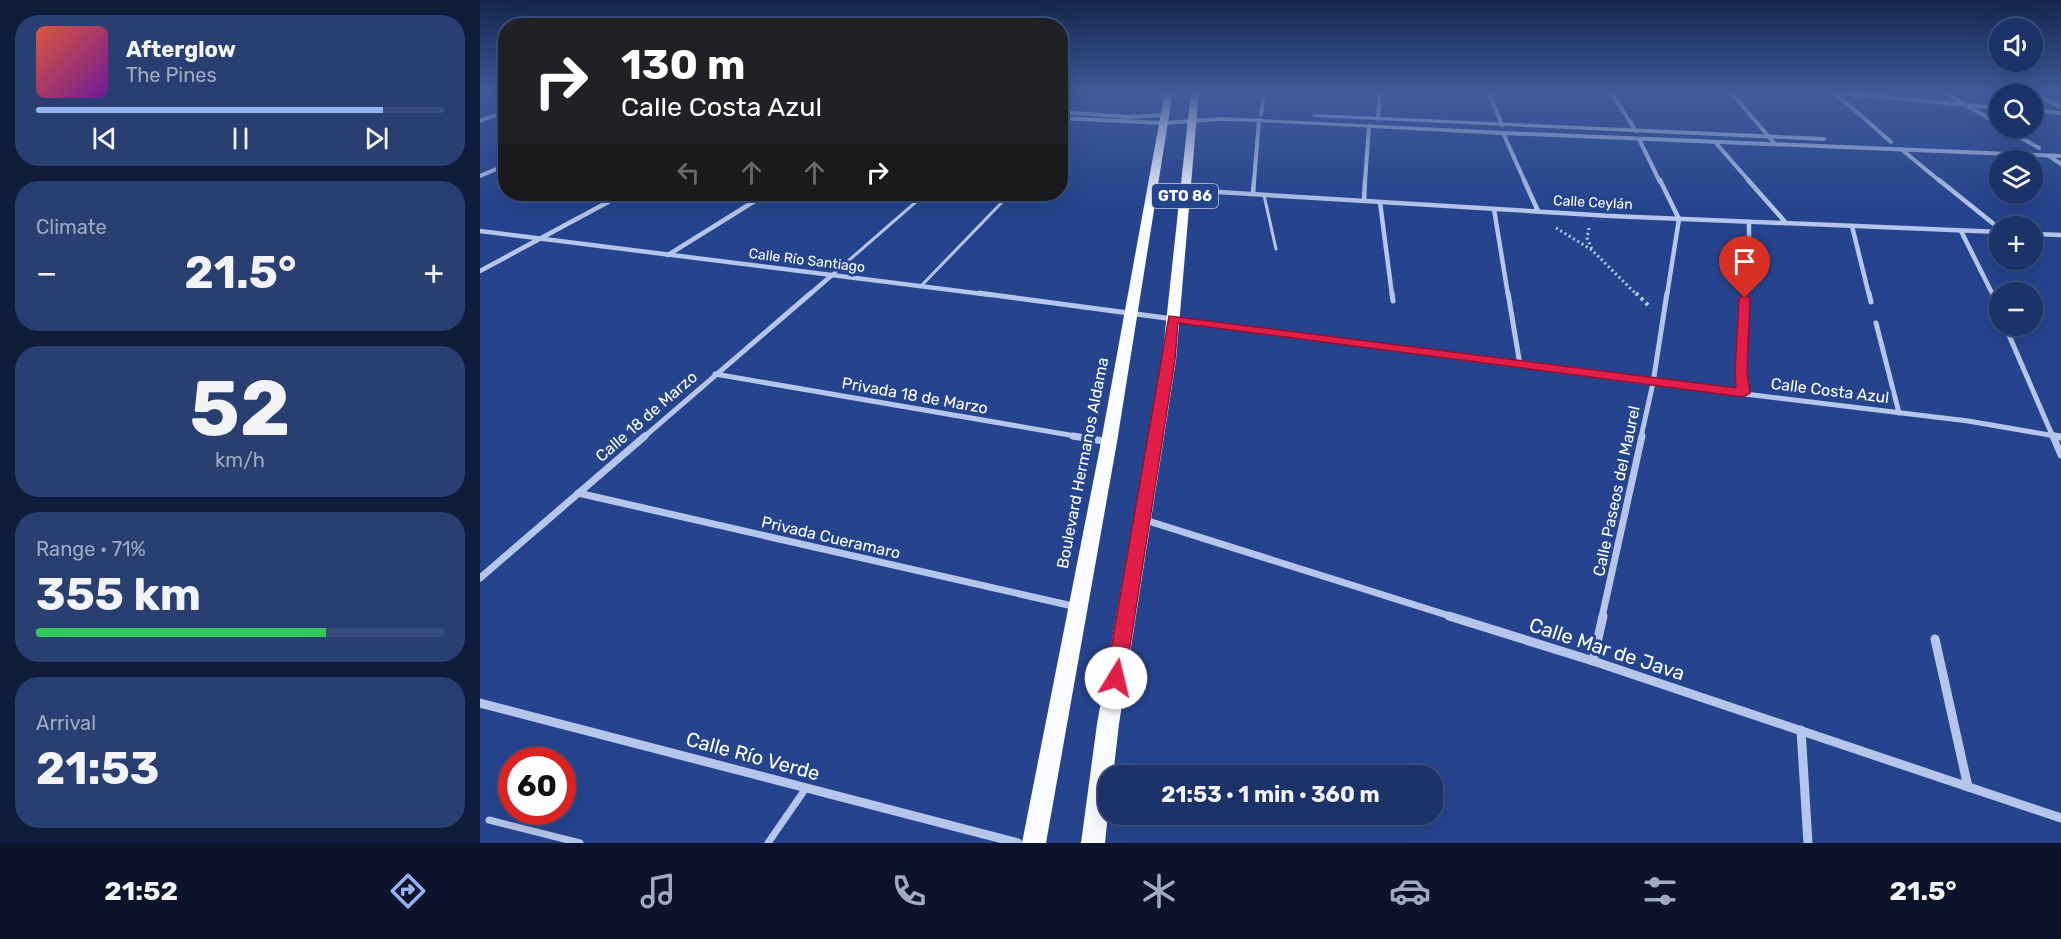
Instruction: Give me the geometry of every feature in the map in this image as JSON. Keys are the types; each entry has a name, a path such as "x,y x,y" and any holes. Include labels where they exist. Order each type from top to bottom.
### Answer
{"main road":[{"name":"Boulevard Hermanos Aldama","path":"1034,843 1109,442 1162,130"},
{"name":"GTO 86","path":"1093,843 1108,724 1169,360 1191,130"}],"street":[{"path":"1253,194 1259,130"},
{"path":"1364,201 1369,130"},
{"path":"1452,130 2061,156"},
{"path":"1621,130 2061,149"},
{"path":"1763,130 1775,144"},
{"path":"1877,130 1891,142"},
{"path":"1503,133 1538,211"},
{"path":"2022,138 2039,148"},
{"path":"1639,139 1679,219"},
{"path":"1715,142 1786,223"},
{"path":"1901,149 1989,221"},
{"path":"2049,156 2061,164"},
{"path":"480,176 498,168"},
{"name":"Calle Ceylán","path":"1186,190 1679,219 1989,230"},
{"path":"480,271 608,201"},
{"path":"667,255 755,201"},
{"path":"1380,202 1393,301"},
{"path":"1494,209 1520,365"},
{"name":"Calle Paseos del Maurel","path":"1593,661 1653,383 1679,219"},
{"path":"1749,222 1749,281"},
{"path":"1852,226 1871,302"},
{"name":"Calle Río Santiago","path":"480,231 1131,312"},
{"path":"1961,231 1989,286"},
{"path":"2043,234 2061,235"},
{"name":"Calle 18 de Marzo","path":"480,578 715,374 832,276"},
{"path":"1743,393 1741,372 1745,298"},
{"name":"Calle Costa Azul","path":"1131,312 1653,383 1899,412 2057,437"},
{"path":"1876,323 1899,412"},
{"path":"2010,336 2057,437 2061,455"},
{"name":"Privada 18 de Marzo","path":"715,374 1109,442"},
{"name":"Privada Cueramaro","path":"578,493 1077,607"},
{"name":"Calle Mar de Java","path":"1142,519 1593,661 2061,818"},
{"path":"1935,639 1968,788"},
{"name":"Calle Río Verde","path":"480,703 1018,843"},
{"path":"1802,730 1808,843"}],"lane":[{"path":"1264,195 1276,249"},
{"path":"832,276 918,201"},
{"path":"921,286 1003,201"},
{"path":"768,843 806,788"},
{"path":"489,820 580,843"}],"path":[{"path":"1538,211 1554,226 1592,250 1663,320"}],"route":[{"path":"1116,678 1169,360 1173,319 1743,393 1741,372 1745,298"}]}
